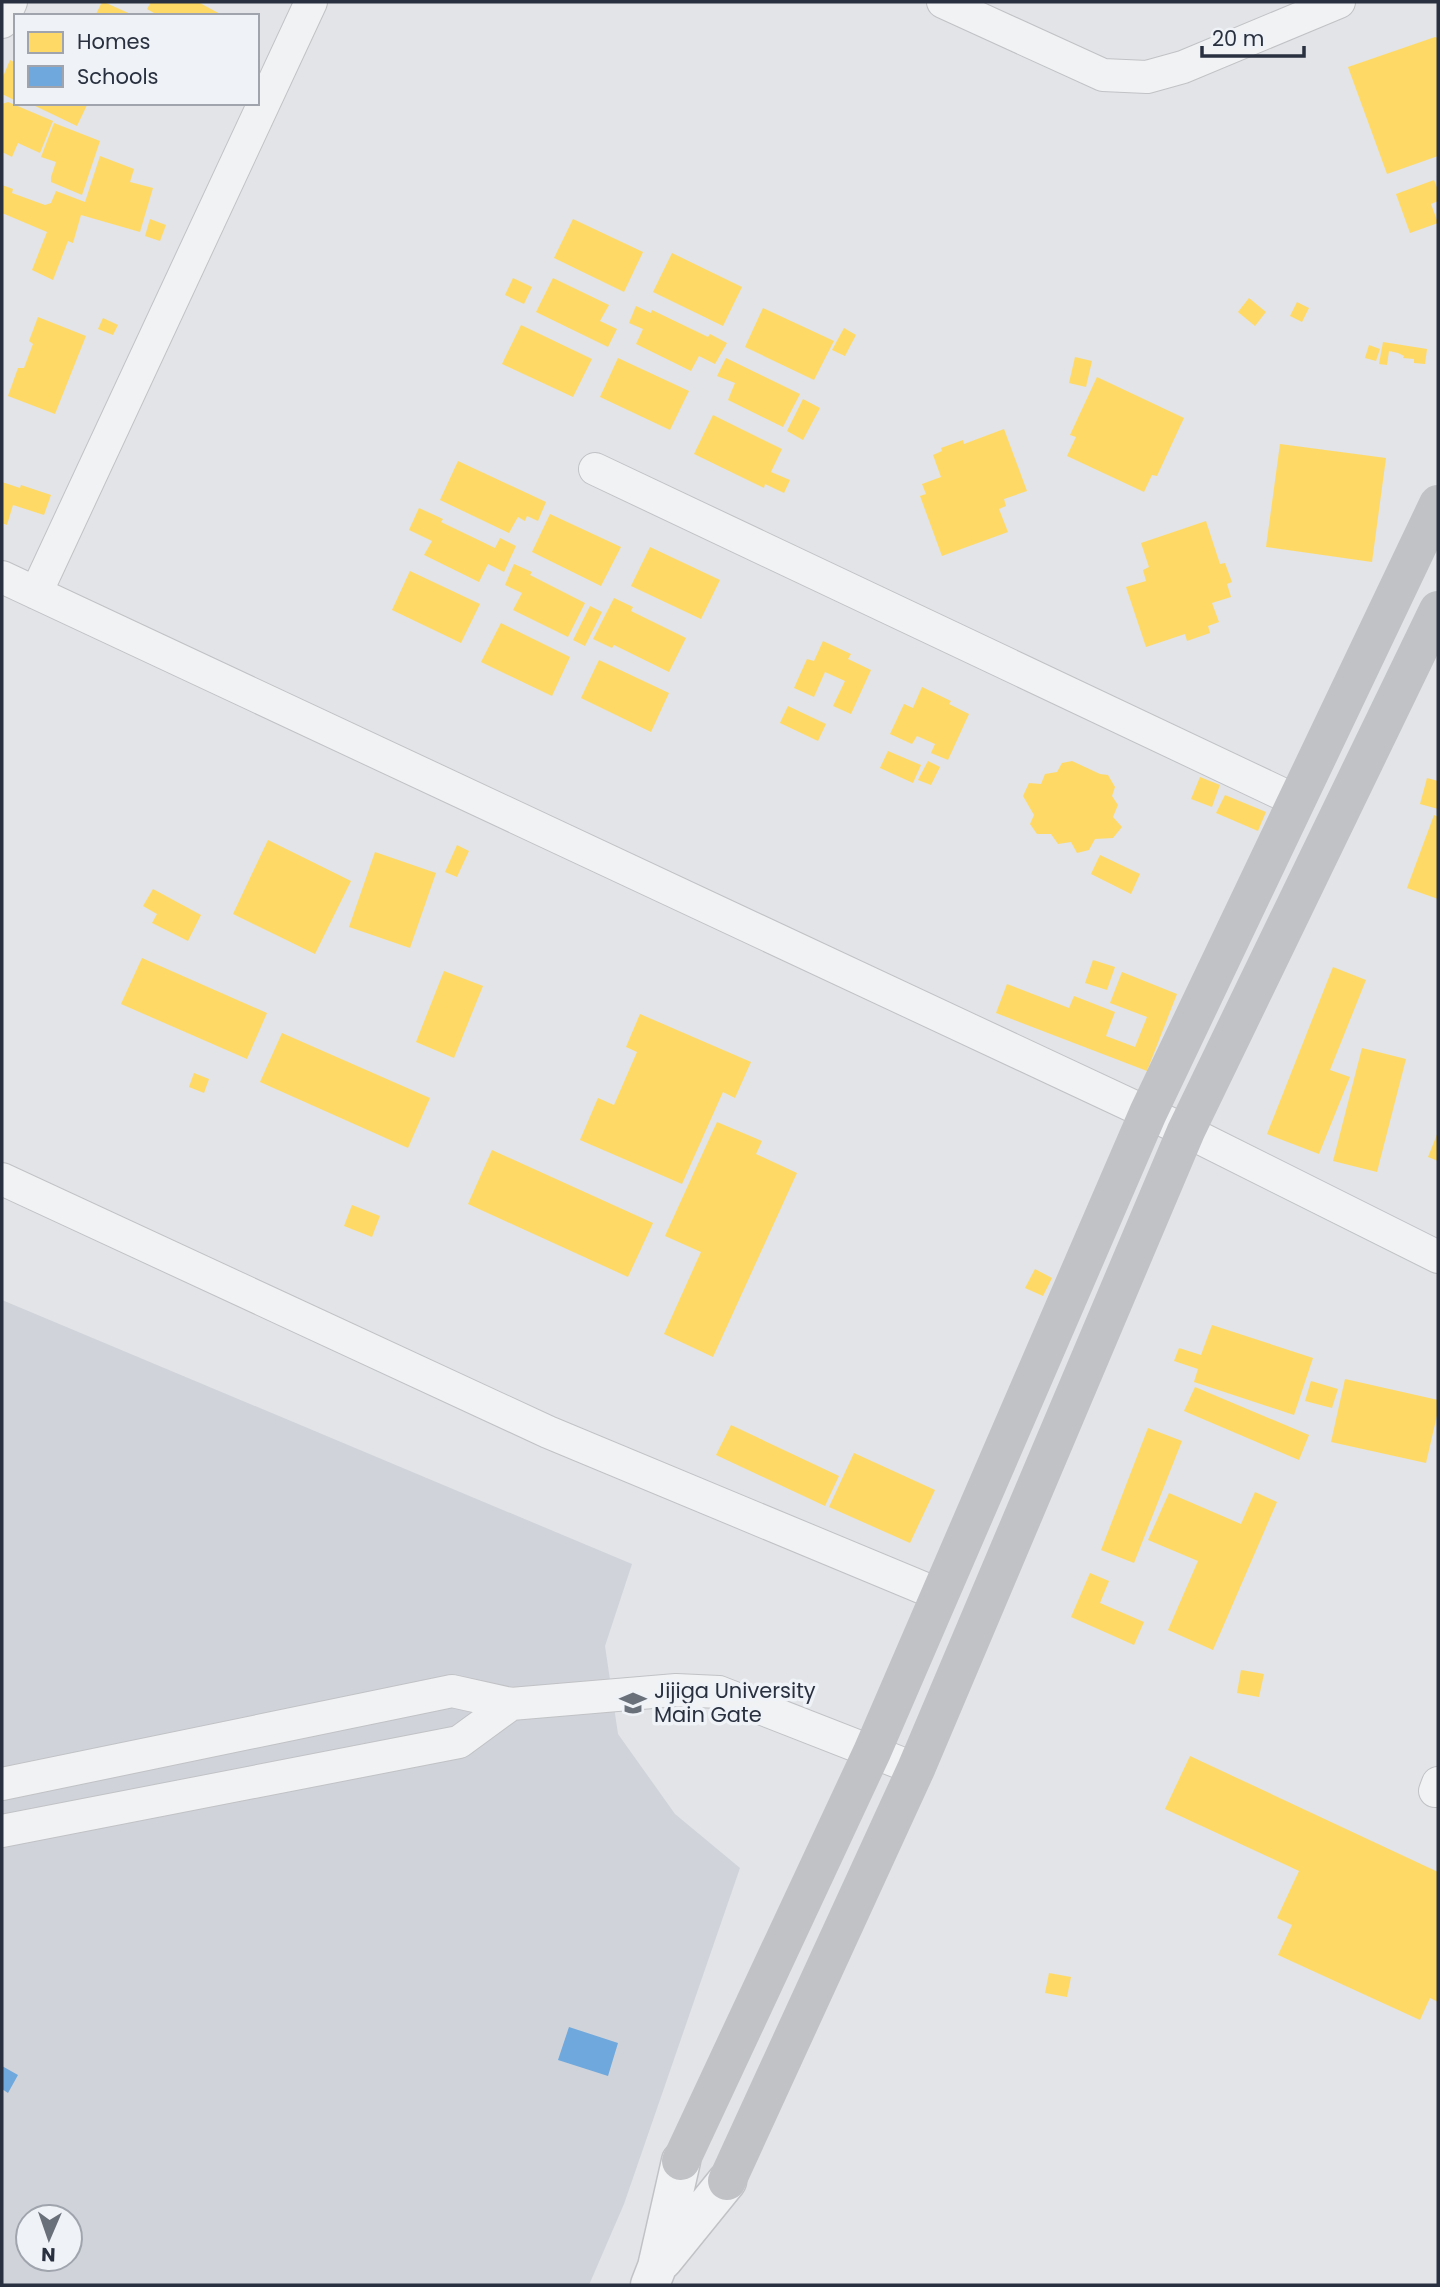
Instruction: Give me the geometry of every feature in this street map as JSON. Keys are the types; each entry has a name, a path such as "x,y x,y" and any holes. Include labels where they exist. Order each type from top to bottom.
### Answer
{"main road":[{"path":"681,2161 872,1752 1148,1113 1434,522"},
{"path":"727,2181 916,1769 1186,1131 1438,610"}],"street":[{"path":"2,22 11,2"},
{"path":"36,593 311,2"},
{"path":"943,2 1103,75 1147,77 1182,67 1339,2"},
{"path":"595,469 1297,801"},
{"path":"2,577 1148,1113 1438,1257"},
{"path":"2,1179 548,1432 940,1595"},
{"path":"2,1784 452,1691 511,1704 676,1689 719,1692 916,1769"},
{"path":"2,1831 459,1742 511,1704"},
{"path":"654,2276 681,2161"},
{"path":"654,2276 727,2181"}],"shaded area":[{"path":"2,1300 632,1564 605,1646 618,1734 675,1814 740,1868 624,2204 589,2285 2,2285"}],"building: Homes":[{"path":"104,2 131,14 96,14"},
{"path":"151,2 198,2 220,14 156,14 147,9"},
{"path":"1438,38 1438,156 1387,174 1348,67"},
{"path":"10,60 14,62 14,100 2,94 2,79"},
{"path":"8,102 53,121 40,153 18,143 12,157 2,152 2,104"},
{"path":"33,105 87,105 77,126"},
{"path":"54,123 100,141 82,195 51,182 56,162 41,157"},
{"path":"100,156 134,169 130,182 153,188 140,232 81,215 73,243 68,241 53,280 32,270 47,232 2,213 2,185 13,189 12,193 45,205 51,203 56,191 85,202"},
{"path":"1434,180 1438,201 1431,204 1438,223 1410,233 1396,194"},
{"path":"150,219 166,225 160,241 145,236"},
{"path":"573,219 643,252 624,292 554,258"},
{"path":"672,253 742,287 723,326 653,292"},
{"path":"513,278 532,287 524,304 505,295"},
{"path":"553,278 609,305 600,321 617,329 608,347 536,312"},
{"path":"1249,298 1266,312 1255,326 1238,312"},
{"path":"1297,302 1309,308 1302,322 1290,316"},
{"path":"636,306 651,313 652,310 708,337 710,334 727,343 715,364 699,356 691,371 636,344 643,329 629,323"},
{"path":"763,308 834,341 814,380 745,347"},
{"path":"38,317 86,336 55,414 8,396 18,368 24,368 33,344 29,341"},
{"path":"103,318 118,325 113,335 98,329"},
{"path":"521,325 592,359 573,397 502,364"},
{"path":"844,328 856,335 845,356 832,350"},
{"path":"1383,342 1427,349 1425,364 1414,363 1414,359 1403,358 1404,356 1398,353 1389,351 1387,365 1379,364"},
{"path":"1369,345 1380,349 1376,361 1365,358"},
{"path":"1075,357 1092,361 1086,387 1069,383"},
{"path":"618,358 689,391 670,430 600,397"},
{"path":"726,358 800,394 783,427 728,400 735,383 717,376"},
{"path":"1097,377 1184,418 1157,476 1152,475 1144,492 1067,456 1076,437 1070,435"},
{"path":"803,399 820,408 803,440 787,431"},
{"path":"713,415 782,449 771,472 790,480 784,493 765,484 764,488 694,454"},
{"path":"1004,429 1027,491 1004,499 1006,506 999,509 1008,532 942,556 920,496 926,494 922,484 941,477 933,455 942,451 941,448 963,440 964,444"},
{"path":"1280,444 1386,458 1372,562 1266,547"},
{"path":"458,461 546,502 538,521 527,516 525,521 518,517 509,533 440,500"},
{"path":"2,482 51,495 44,515 13,505 7,525 2,523"},
{"path":"419,508 443,519 441,522 495,548 500,538 516,546 504,572 488,564 479,582 424,555 432,541 409,530"},
{"path":"550,514 621,547 601,586 532,552"},
{"path":"1206,521 1220,564 1225,563 1232,582 1227,584 1231,597 1212,603 1219,622 1208,626 1210,633 1187,641 1185,634 1146,647 1126,587 1146,581 1143,570 1149,567 1141,543"},
{"path":"650,547 720,580 701,619 631,586"},
{"path":"514,564 585,603 568,637 513,610 522,593 505,585"},
{"path":"410,571 480,604 461,643 392,610"},
{"path":"614,598 633,607 631,611 686,638 669,672 614,645 612,648 593,639"},
{"path":"590,606 602,612 585,646 573,640"},
{"path":"501,623 570,657 552,696 481,662"},
{"path":"823,641 851,654 848,659 871,670 851,714 833,706 845,681 825,672 814,697 794,688 807,659 814,661"},
{"path":"599,660 669,693 651,732 581,698"},
{"path":"922,687 951,701 949,704 969,714 948,760 931,753 935,744 917,736 912,744 890,734 904,704 913,708"},
{"path":"788,706 826,724 818,741 780,723"},
{"path":"888,751 921,765 913,783 880,768"},
{"path":"928,761 940,767 931,785 918,780"},
{"path":"1072,761 1108,775 1115,787 1112,796 1118,805 1113,817 1122,827 1113,838 1095,839 1089,850 1077,853 1071,842 1058,844 1051,834 1037,834 1030,824 1034,815 1023,796 1029,783 1041,784 1045,774 1057,772 1062,763"},
{"path":"1200,777 1220,785 1212,807 1191,799"},
{"path":"1427,778 1438,781 1438,809 1420,804"},
{"path":"1225,795 1266,812 1258,831 1216,813"},
{"path":"1434,815 1438,817 1438,899 1407,888"},
{"path":"268,840 351,881 315,954 233,914"},
{"path":"457,845 469,851 457,877 445,872"},
{"path":"375,852 436,873 410,948 349,927"},
{"path":"1100,855 1140,874 1131,894 1091,874"},
{"path":"153,889 201,915 188,941 152,923 157,914 143,906"},
{"path":"142,958 267,1013 247,1059 121,1004"},
{"path":"1093,960 1115,967 1107,990 1085,983"},
{"path":"1333,967 1366,980 1330,1070 1350,1077 1319,1154 1267,1134"},
{"path":"444,971 483,986 454,1058 416,1042"},
{"path":"1122,972 1177,994 1147,1071 996,1013 1007,984 1069,1008 1074,996 1115,1012 1106,1036 1135,1047 1147,1017 1110,1003"},
{"path":"640,1014 751,1062 735,1098 723,1092 682,1184 580,1140 598,1098 614,1105 637,1052 626,1047"},
{"path":"282,1033 430,1098 408,1148 260,1082"},
{"path":"1362,1048 1406,1059 1377,1172 1333,1161"},
{"path":"194,1073 209,1079 204,1093 189,1087"},
{"path":"717,1122 762,1141 756,1154 797,1173 713,1357 664,1334 701,1252 665,1236"},
{"path":"1438,1132 1438,1161 1428,1157"},
{"path":"492,1150 653,1223 628,1277 468,1204"},
{"path":"352,1205 380,1216 372,1237 344,1226"},
{"path":"1035,1269 1052,1278 1043,1296 1025,1288"},
{"path":"1212,1325 1313,1358 1294,1415 1194,1382 1198,1369 1174,1361 1179,1348 1201,1355"},
{"path":"1345,1379 1438,1400 1426,1463 1331,1442"},
{"path":"1311,1381 1338,1389 1332,1408 1305,1401"},
{"path":"1195,1387 1309,1435 1299,1460 1184,1411"},
{"path":"731,1425 839,1476 825,1506 716,1455"},
{"path":"1148,1428 1182,1441 1134,1563 1101,1550"},
{"path":"854,1453 935,1490 910,1543 829,1507"},
{"path":"1255,1492 1277,1502 1213,1650 1168,1630 1198,1561 1148,1540 1169,1493 1241,1524"},
{"path":"1090,1573 1109,1581 1100,1603 1144,1622 1134,1645 1071,1617"},
{"path":"1241,1670 1264,1674 1259,1697 1237,1693"},
{"path":"1190,1756 1438,1872 1438,2002 1430,1998 1420,2020 1278,1955 1292,1925 1277,1918 1299,1871 1165,1809"},
{"path":"1049,1973 1071,1977 1067,1997 1045,1993"}],"building: Schools":[{"path":"569,2027 618,2043 608,2076 558,2060"},
{"path":"2,2066 18,2075 8,2093 2,2089"}],"place":[{"name":"Jijiga University Main Gate","path":"633,1703"}]}
